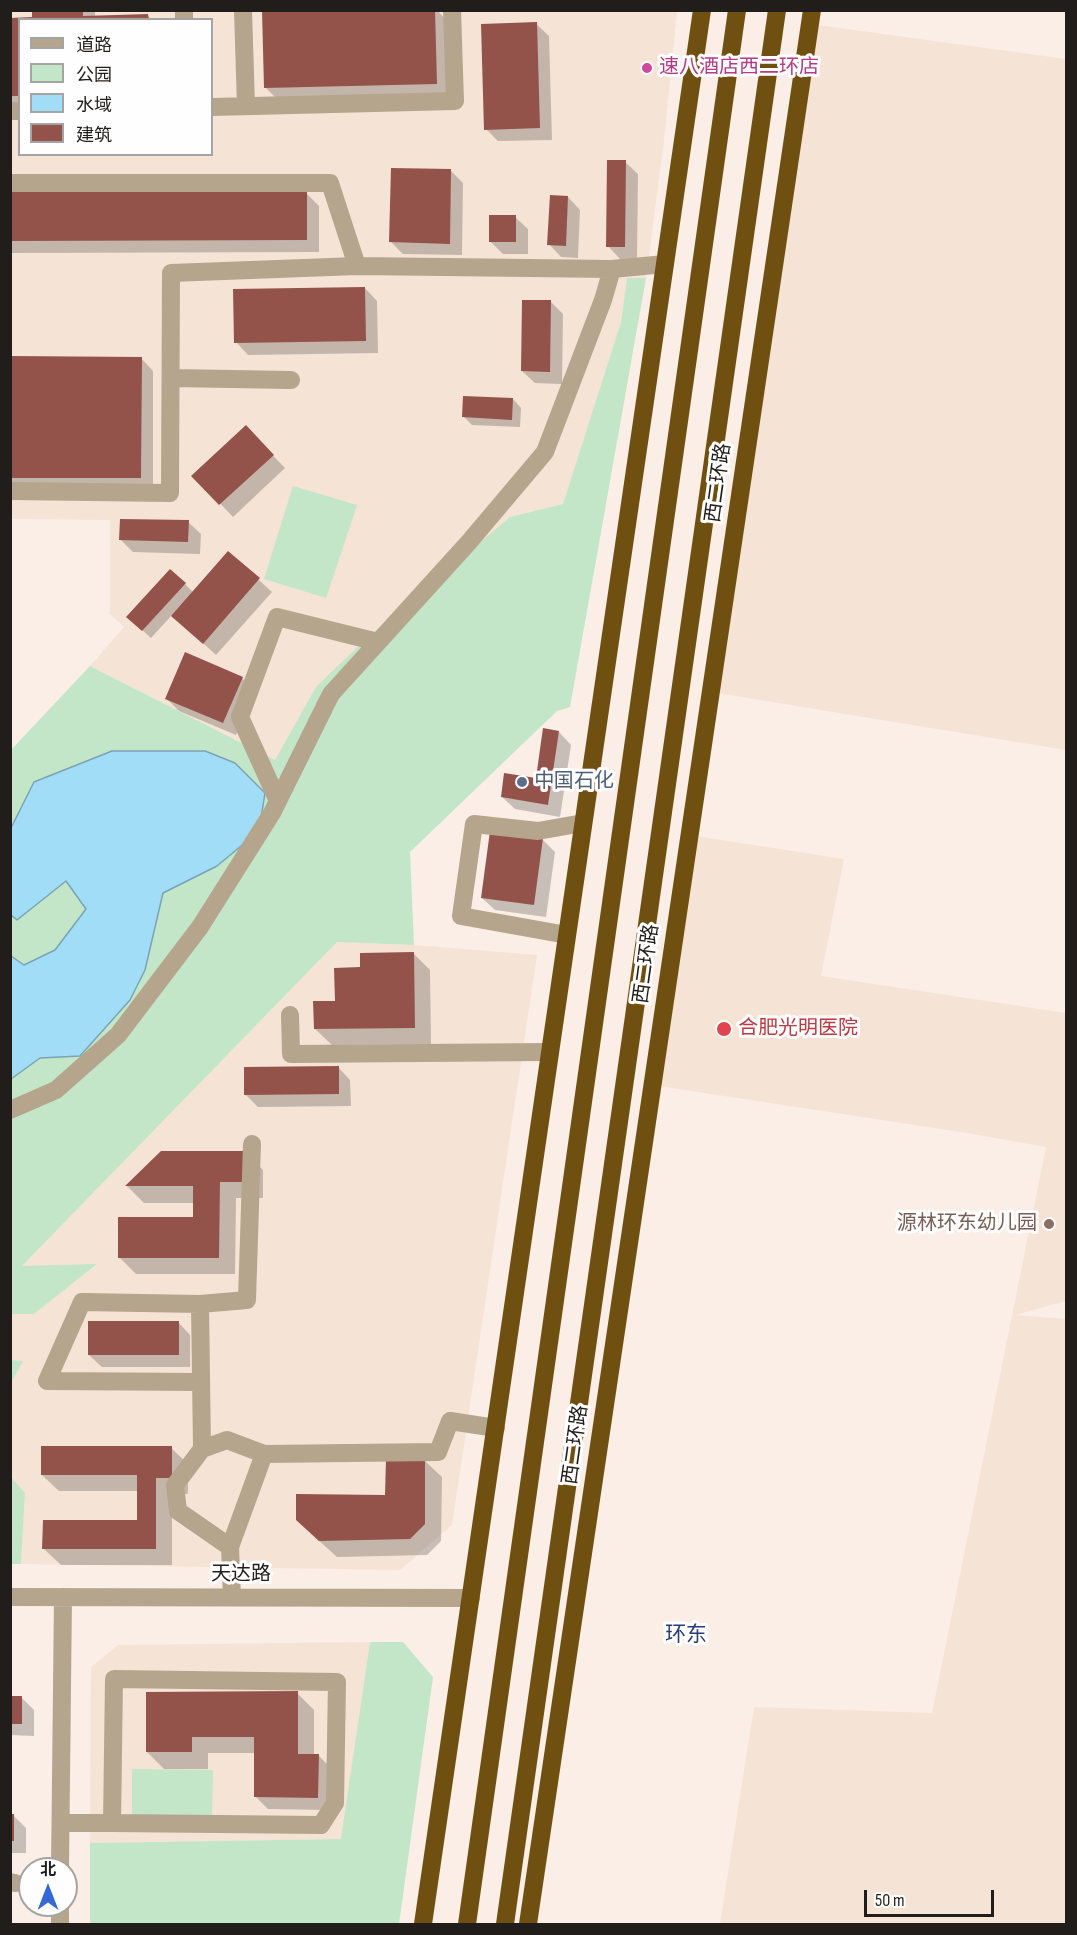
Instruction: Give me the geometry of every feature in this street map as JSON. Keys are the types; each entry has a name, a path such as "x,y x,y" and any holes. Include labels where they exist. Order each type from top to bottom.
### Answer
{"highway":[{"path":"423,1924 702,10"},
{"name":"西二环路","path":"467,1924 737,10"},
{"name":"西二环路","path":"505,1924 777,10"},
{"name":"西二环路","path":"528,1924 812,10"}],"street":[{"path":"243,10 246,106"},
{"path":"213,107 455,101 452,10"},
{"path":"10,183 330,183 357,266"},
{"path":"10,491 170,493 171,273 357,266 612,269 665,264"},
{"path":"10,1110 56,1090 118,1035 200,927 278,801 331,694 469,542 545,452 603,300 612,269"},
{"path":"171,378 291,380"},
{"path":"278,801 240,717 277,617 378,642"},
{"path":"567,935 462,916 474,824 538,831 583,823"},
{"path":"290,1015 291,1054 550,1052"},
{"path":"201,1382 47,1381 82,1302 200,1304 247,1300 252,1144"},
{"path":"200,1304 202,1449"},
{"path":"230,1547 178,1511 175,1485 202,1449 227,1440 264,1454 438,1452 450,1421 496,1428"},
{"path":"232,1597 230,1547 264,1454"},
{"path":"60,1857 63,1597"},
{"name":"天达路","path":"10,1598 471,1598"},
{"path":"61,1823 321,1825 335,1803 337,1682 114,1679 112,1823"}],"shaded area":[{"path":"11,11 677,11 664,140 646,278 627,279 621,322 563,504 510,517 316,688 275,760 90,666 124,627 110,614 110,520 11,519"},
{"path":"810,24 1066,59 1066,750 711,692"},
{"path":"689,835 844,859 821,976 1066,1013 1066,1301 1015,1315 1066,1319 1066,1924 720,1924 754,1707 932,1713 1046,1147 652,1085"},
{"path":"337,942 414,945 537,955 452,1525 400,1570 21,1564 25,1493 11,1477 11,1383 23,1361 11,1360 11,1314 34,1314 96,1265 21,1267"},
{"path":"370,1642 342,1839 90,1843 91,1667 118,1645"}],"green space":[{"path":"627,278 646,278 570,707 557,711 410,852 414,945 337,942 22,1266 97,1264 34,1314 10,1314 10,751 90,666 275,760 316,687 366,639 510,517 563,504 621,322"},
{"path":"293,486 357,505 326,598 264,579"},
{"path":"10,1360 23,1361 11,1383"},
{"path":"11,1477 25,1493 21,1564 11,1564"},
{"path":"370,1642 403,1642 433,1677 399,1924 90,1924 90,1843 341,1839"},
{"path":"132,1769 213,1770 212,1815 132,1815"}],"water":[{"path":"112,751 205,751 235,763 265,793 259,831 217,866 163,893 145,970 130,1000 80,1056 40,1058 11,1079 11,956 24,965 55,950 86,909 66,881 17,920 11,915 10,830 34,782"}],"building":[{"path":"32,10 83,10 83,16 148,14 149,18 18,18 18,96 10,96 10,18 32,17"},
{"path":"262,10 435,10 437,84 264,88"},
{"path":"537,22 540,128 484,130 481,24"},
{"path":"607,160 626,160 625,247 606,247"},
{"path":"391,168 451,169 450,244 389,242"},
{"path":"307,191 307,240 10,241 10,192"},
{"path":"550,195 568,196 566,246 547,245"},
{"path":"489,215 516,215 516,242 489,242"},
{"path":"365,287 366,341 234,343 233,289"},
{"path":"522,300 551,300 550,372 521,371"},
{"path":"10,356 142,357 141,478 10,478"},
{"path":"463,396 513,398 512,420 462,417"},
{"path":"246,425 274,455 219,505 191,476"},
{"path":"120,519 189,520 188,542 119,540"},
{"path":"228,551 260,578 203,644 171,616"},
{"path":"170,569 186,583 142,631 126,617"},
{"path":"185,652 243,677 223,723 165,699"},
{"path":"543,728 559,731 548,805 501,797 504,773 536,778"},
{"path":"490,831 543,838 534,905 481,898"},
{"path":"414,952 415,1028 314,1029 313,1001 335,1001 334,968 360,967 360,953"},
{"path":"339,1066 339,1094 244,1095 244,1067"},
{"path":"161,1151 247,1151 247,1182 220,1182 219,1258 118,1258 118,1217 193,1217 193,1186 125,1186"},
{"path":"88,1321 179,1321 179,1355 88,1355"},
{"path":"41,1446 172,1446 172,1478 156,1478 156,1549 42,1549 43,1520 137,1520 137,1475 41,1475"},
{"path":"386,1459 425,1459 425,1524 410,1539 319,1541 296,1520 296,1494 385,1495"},
{"path":"298,1691 298,1754 319,1754 318,1798 254,1797 254,1737 192,1737 192,1752 146,1752 146,1692"},
{"path":"10,1696 22,1696 22,1724 10,1724"},
{"path":"10,1814 14,1814 14,1841 10,1841"}],"place":[{"name":"速八酒店西二环店","path":"647,68"},
{"name":"中国石化","path":"522,782"},
{"name":"合肥光明医院","path":"724,1029"},
{"name":"源林环东幼儿园","path":"1049,1224"}],"district":[{"name":"环东","path":"686,1636"}]}
